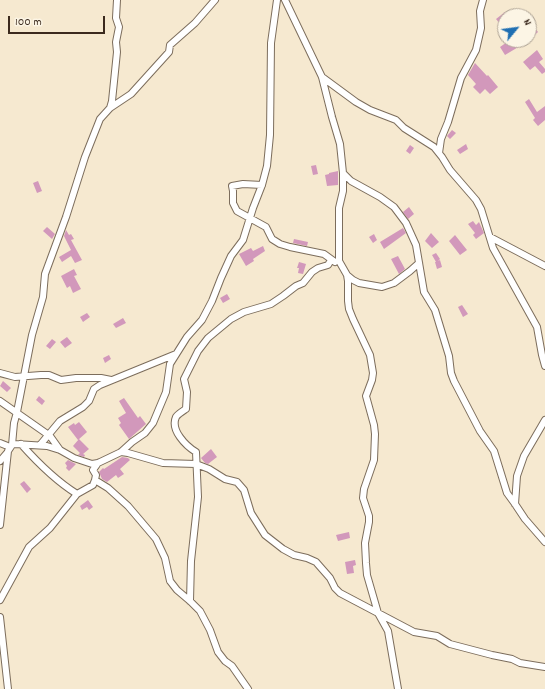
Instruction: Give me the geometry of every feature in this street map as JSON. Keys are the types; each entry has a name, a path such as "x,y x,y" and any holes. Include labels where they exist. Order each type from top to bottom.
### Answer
{"street":[{"path":"110,108 118,52 116,42 119,27 116,18 117,0"},
{"path":"0,524 14,423 36,322 43,297 45,274 66,217 85,157 95,135 97,125 100,119 110,108 131,94 137,88 169,52 170,45 195,23 215,0"},
{"path":"0,461 10,448 21,444 40,445 60,450 86,463 98,463 121,452 145,433 153,423 166,392 170,364 187,337 207,312 228,262 242,240 262,185 267,166 270,135 270,62 277,0"},
{"path":"285,0 322,77 340,144 343,191 339,208 338,261 353,280 359,283 382,287 394,283 419,263"},
{"path":"439,153 441,139 448,122 461,78 478,45 481,28 480,11 483,0"},
{"path":"322,77 356,102 370,110 396,120 404,128 426,141 439,153 450,170 476,200 481,209 493,248 536,323 545,366"},
{"path":"343,173 351,181 380,197 394,207 406,223 416,245 424,292 435,310 449,356 451,373 480,431 494,451 507,493 525,519 545,542"},
{"path":"262,185 243,184 232,186 234,208 241,214 266,227 272,239 280,244 324,254 334,262 338,261"},
{"path":"490,237 545,266"},
{"path":"190,601 191,561 198,497 196,452 182,441 174,422 176,416 186,408 187,392 184,379 198,351 213,333 231,319 250,309 271,304 296,286 303,283 312,272 318,268 328,265 331,260"},
{"path":"347,274 349,308 370,355 373,373 366,396 374,425 374,460 364,489 363,498 369,516 365,547 367,575 378,612 388,631 398,689"},
{"path":"40,445 60,421 83,407 89,401 94,389 111,380 176,354"},
{"path":"0,373 15,377 49,375 61,380 76,378 101,378 111,380"},
{"path":"0,401 48,435 60,450"},
{"path":"515,504 516,476 524,456 545,420"},
{"path":"0,443 10,448"},
{"path":"21,444 40,464 77,494"},
{"path":"121,452 128,452 163,463 196,464 209,469 225,479 241,485 251,513 265,535 283,549 294,555 316,562 330,578 340,593 414,632 437,636 450,644 512,659 520,663 545,667"},
{"path":"0,600 26,552 50,528 77,494 93,485 96,475 93,470 98,463"},
{"path":"95,480 108,488 125,503 156,539 165,558 170,581 177,590 200,611 218,652 225,661 232,666 248,689"},
{"path":"0,617 8,689"}],"building":[{"path":"501,48 517,48 505,55"},
{"path":"537,50 543,59 539,62 545,69 545,72 542,74 535,66 530,70 523,62"},
{"path":"475,63 498,87 490,94 485,89 480,94 473,87 476,84 468,75"},
{"path":"529,99 537,112 545,106 545,120 538,126 533,120 535,118 525,102"},
{"path":"452,130 456,133 450,139 447,136"},
{"path":"466,144 468,149 460,154 457,150"},
{"path":"410,145 414,148 410,154 406,151"},
{"path":"316,165 318,174 313,175 311,166"},
{"path":"338,171 338,185 327,186 325,175"},
{"path":"38,181 42,191 37,193 33,183"},
{"path":"409,207 414,214 408,219 403,212"},
{"path":"473,221 476,225 479,222 484,233 476,239 473,235 475,233 468,224"},
{"path":"47,227 55,234 52,239 43,231"},
{"path":"403,228 406,233 384,249 380,242"},
{"path":"66,230 74,239 71,240 82,260 75,263 71,256 62,262 59,257 71,250 64,236"},
{"path":"431,233 439,242 432,248 425,241"},
{"path":"374,234 377,240 373,243 369,237"},
{"path":"455,235 467,250 460,255 449,241"},
{"path":"294,239 308,242 307,246 293,243"},
{"path":"263,246 265,251 246,266 239,254 251,248 253,251"},
{"path":"436,253 440,259 438,261 440,260 442,267 437,269 436,262 432,255"},
{"path":"398,256 405,269 399,274 391,259"},
{"path":"299,262 306,264 303,274 298,273 299,268 297,268"},
{"path":"74,269 77,275 74,276 81,289 73,293 70,286 67,288 61,276"},
{"path":"227,294 230,299 223,303 220,298"},
{"path":"462,305 468,314 463,317 458,307"},
{"path":"87,313 90,317 83,322 80,317"},
{"path":"123,318 126,323 116,328 113,324"},
{"path":"67,337 72,343 65,348 60,342"},
{"path":"52,339 56,342 50,349 46,346"},
{"path":"109,355 111,359 105,363 103,358"},
{"path":"3,381 11,388 7,392 0,386"},
{"path":"39,396 45,401 42,405 36,400"},
{"path":"124,398 138,418 140,416 146,424 129,439 119,425 121,423 118,418 126,413 119,401"},
{"path":"79,422 87,432 78,440 68,427"},
{"path":"79,439 89,449 83,454 85,455 84,457 78,455 80,453 73,446"},
{"path":"211,449 217,457 208,464 201,458"},
{"path":"122,457 130,460 120,469 124,474 118,478 116,475 107,482 102,479 99,472"},
{"path":"68,460 76,464 69,471 66,468 67,466 65,463"},
{"path":"24,481 31,489 27,493 20,484"},
{"path":"88,500 93,507 89,510 87,507 82,510 80,506"},
{"path":"349,532 350,538 338,541 336,535"},
{"path":"355,560 356,565 353,566 354,573 347,574 345,562"}]}
